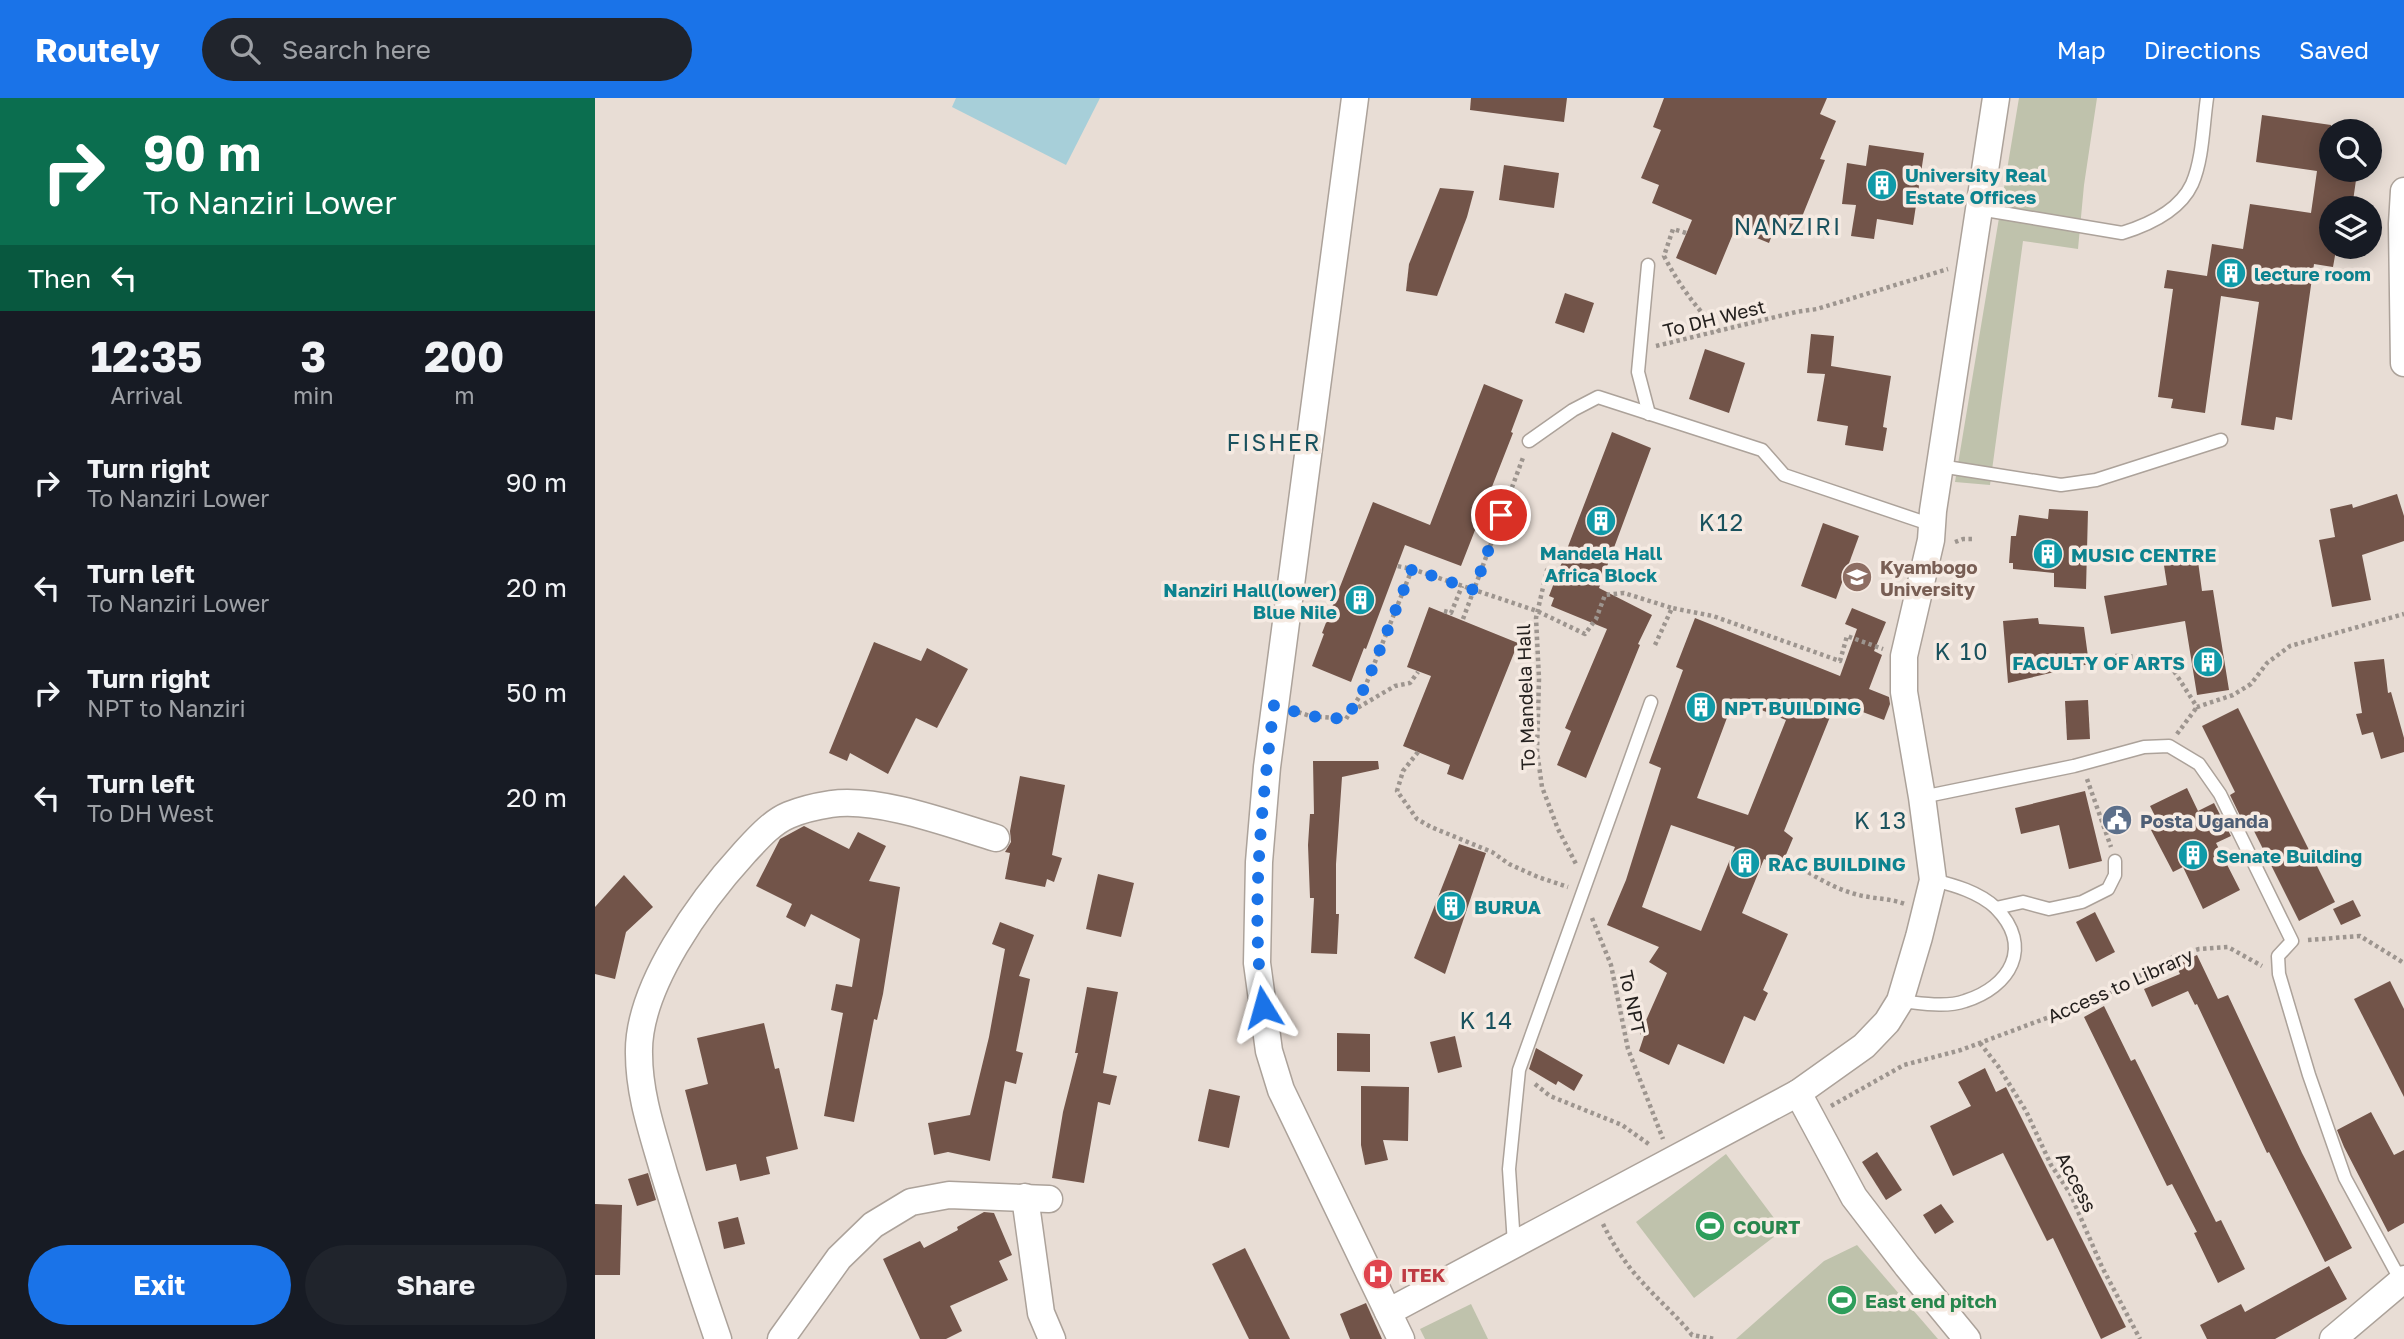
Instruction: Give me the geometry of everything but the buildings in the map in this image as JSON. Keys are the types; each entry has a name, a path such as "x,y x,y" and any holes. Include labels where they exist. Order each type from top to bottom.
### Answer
{"street":[{"path":"1355,98 1274,705 1259,862 1258,963 1269,1051 1281,1090 1401,1339"},
{"path":"1388,1312 1671,1160 1805,1105 1887,1022 1901,1001 1933,880 1904,692 1904,656 1926,563 1996,98"},
{"path":"2404,191 2404,363"},
{"path":"718,1339 686,1246 650,1124 638,1053 641,1027 659,975 681,935 720,879 764,832 789,815 832,804 868,805 910,813 996,838"},
{"path":"1805,1105 1854,1197 1967,1339"},
{"path":"781,1339 839,1258 873,1225 911,1202 949,1195 1037,1198 1041,1313 1052,1339"},
{"path":"2333,1339 2402,1280"}],"lane":[{"path":"1979,209 2122,233 2141,227 2164,214 2192,184 2207,98"},
{"path":"1649,265 1638,372 1649,414"},
{"path":"1529,441 1573,410 1598,397 1762,450 1784,474 1932,525"},
{"path":"1940,466 2061,485 2073,484 2096,480 2221,440"},
{"path":"1514,1244 1509,1169 1519,1070 1651,702"},
{"path":"1922,797 2079,765 2144,747 2169,746 2199,764 2220,794 2292,941 2278,956 2279,974 2309,1075 2345,1178 2402,1280"},
{"path":"1996,908 2023,902 2049,909 2082,902 2108,889 2115,875 2115,861"},
{"path":"1901,1001 1963,1002 1989,991 2004,979 2011,968 2015,949 2011,930 1996,908 1969,891 1933,880"}],"path":[{"path":"1686,233 1673,229 1664,256 1678,282 1699,311 1720,332"},
{"name":"To DH West","path":"1639,350 1817,309 1972,262"},
{"path":"1463,619 1529,441"},
{"path":"1397,566 1537,611 1585,634 1596,619 1605,595 1624,593 1672,608 1713,616 1840,661 1847,636 1904,656"},
{"path":"1274,705 1310,716 1346,719 1365,687 1412,569"},
{"name":"To Mandela Hall","path":"1569,577 1547,570 1537,611 1537,751 1542,787 1558,829 1579,870"},
{"path":"1444,611 1451,613 1462,586"},
{"path":"1655,645 1672,608"},
{"path":"2169,746 2197,707 2233,695 2251,684 2267,663 2290,646 2404,614"},
{"path":"2115,656 2149,657 2174,671 2197,707"},
{"path":"1351,711 1395,686 1410,683 1418,671"},
{"path":"1418,752 1403,771 1397,791 1417,819 1431,828 1492,852 1509,864 1569,888"},
{"path":"2079,765 2092,791 2115,861"},
{"path":"1785,857 1813,876 1855,894 1889,898 1926,911"},
{"path":"1565,895 1584,860"},
{"name":"To NPT","path":"1579,870 1585,903 1611,965 1628,1049 1671,1160"},
{"path":"2292,941 2360,936 2404,963"},
{"name":"Access to Library","path":"1805,1105 1904,1065 1980,1043 2100,998 2173,957 2199,948 2228,947 2279,974"},
{"name":"Access","path":"1980,1043 2026,1111 2051,1164 2070,1193 2102,1267 2140,1339"},
{"path":"1519,1070 1551,1096 1622,1125 1671,1160"},
{"path":"1592,1201 1612,1243 1642,1283 1678,1317 1692,1335 1715,1339"}],"green space":[{"path":"2019,98 2097,98 2078,249 2023,241 1990,485 1955,482"},
{"name":"COURT","path":"1726,1154 1783,1230 1694,1298 1636,1222"},
{"name":"East end pitch","path":"1857,1245 1938,1339 1736,1339 1824,1261"},
{"path":"1471,1304 1488,1339 1425,1339 1420,1329"}],"water":[{"path":"956,98 1100,98 1066,165 952,107"}],"place":[{"name":"University Real Estate Offices","path":"1882,185"},
{"name":"lecture room","path":"2231,273"},
{"name":"Mandela Hall Africa Block","path":"1601,521"},
{"name":"MUSIC CENTRE","path":"2048,554"},
{"name":"Kyambogo University","path":"1857,577"},
{"name":"Nanziri Hall(lower) Blue Nile","path":"1360,600"},
{"name":"FACULTY OF ARTS","path":"2208,662"},
{"name":"NPT BUILDING","path":"1701,707"},
{"name":"Posta Uganda","path":"2117,820"},
{"name":"Senate Building","path":"2193,855"},
{"name":"RAC BUILDING","path":"1745,863"},
{"name":"BURUA","path":"1451,906"},
{"name":"COURT","path":"1710,1226"},
{"name":"ITEK","path":"1378,1274"},
{"name":"East end pitch","path":"1842,1300"}],"district":[{"name":"NANZIRI","path":"1788,226"},
{"name":"FISHER","path":"1274,442"},
{"name":"K12","path":"1722,522"},
{"name":"K 10","path":"1962,651"},
{"name":"K 13","path":"1881,820"},
{"name":"K 14","path":"1487,1020"}],"route":[{"path":"1263,1007 1258,963 1259,862 1274,705 1310,716 1346,719 1365,687 1412,569 1474,590 1501,515"}]}
